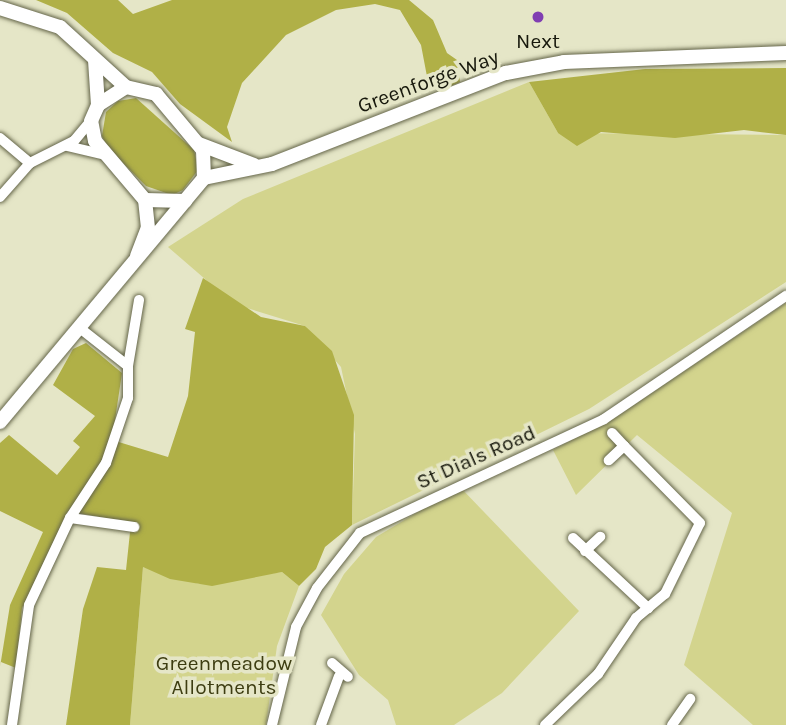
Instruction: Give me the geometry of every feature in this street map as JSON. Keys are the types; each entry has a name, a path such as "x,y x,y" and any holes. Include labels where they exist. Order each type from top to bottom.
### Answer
{"street":[{"path":"0,8 60,27 126,86 156,94 199,144 259,166"},
{"name":"Greenforge Way","path":"204,178 259,166 506,73 564,62 786,53"},
{"path":"1,192 30,163 65,146 91,121 98,105 95,58"},
{"path":"98,105 126,86"},
{"path":"91,121 103,154 145,200 146,240 119,284"},
{"path":"0,138 30,163"},
{"path":"0,422 119,284 204,178 199,144"},
{"path":"65,146 103,154"},
{"path":"145,200 184,201"},
{"name":"St Dials Road","path":"272,725 296,627 317,588 360,533 604,419 786,296"},
{"path":"12,725 24,621 70,518 106,463 128,398 128,366 139,300"},
{"path":"81,329 128,366"},
{"path":"545,725 587,687 648,608 665,594 700,523 612,433"},
{"path":"609,460 624,446"},
{"path":"70,518 134,527"},
{"path":"585,551 600,537"},
{"path":"573,538 648,608"},
{"path":"321,725 344,677 332,663"},
{"path":"672,725 690,699"}],"green space":[{"path":"529,82 558,133 786,135 786,282 589,409 352,525 355,434 341,367 305,326 234,304 168,247 243,199"},
{"path":"786,303 786,725 753,725 684,665 732,513 637,435 576,495 553,450 619,415"},
{"path":"460,487 579,611 502,693 454,725 396,725 388,700 359,675 321,615 344,574 376,537"},
{"name":"Greenmeadow Allotments","path":"143,567 199,584 282,572 299,586 277,646 266,725 130,725"}],"shaded area":[{"path":"36,0 118,0 133,14 172,0 409,0 433,20 447,53 457,60 460,82 442,90 429,87 421,45 400,10 375,4 336,10 286,35 242,83 227,127 232,142 180,104 152,72 113,53 67,13"},
{"path":"786,68 786,135 744,130 675,138 601,132 577,146 558,133 529,82 645,69"},
{"path":"136,98 194,150 198,170 183,190 172,195 146,186 108,148 102,136 106,112 118,101"},
{"path":"203,278 261,317 305,326 332,351 354,415 352,525 325,547 316,569 299,586 282,572 212,586 170,579 143,567 130,725 66,725 83,609 97,567 126,570 131,523 68,511 22,608 16,668 1,662 0,667 10,605 43,532 0,511 0,443 9,435 57,475 80,447 73,441 95,416 53,385 73,349 86,343 122,373 112,440 168,457 188,396 195,332 185,329"}],"place":[{"name":"Next","path":"538,17"}]}
